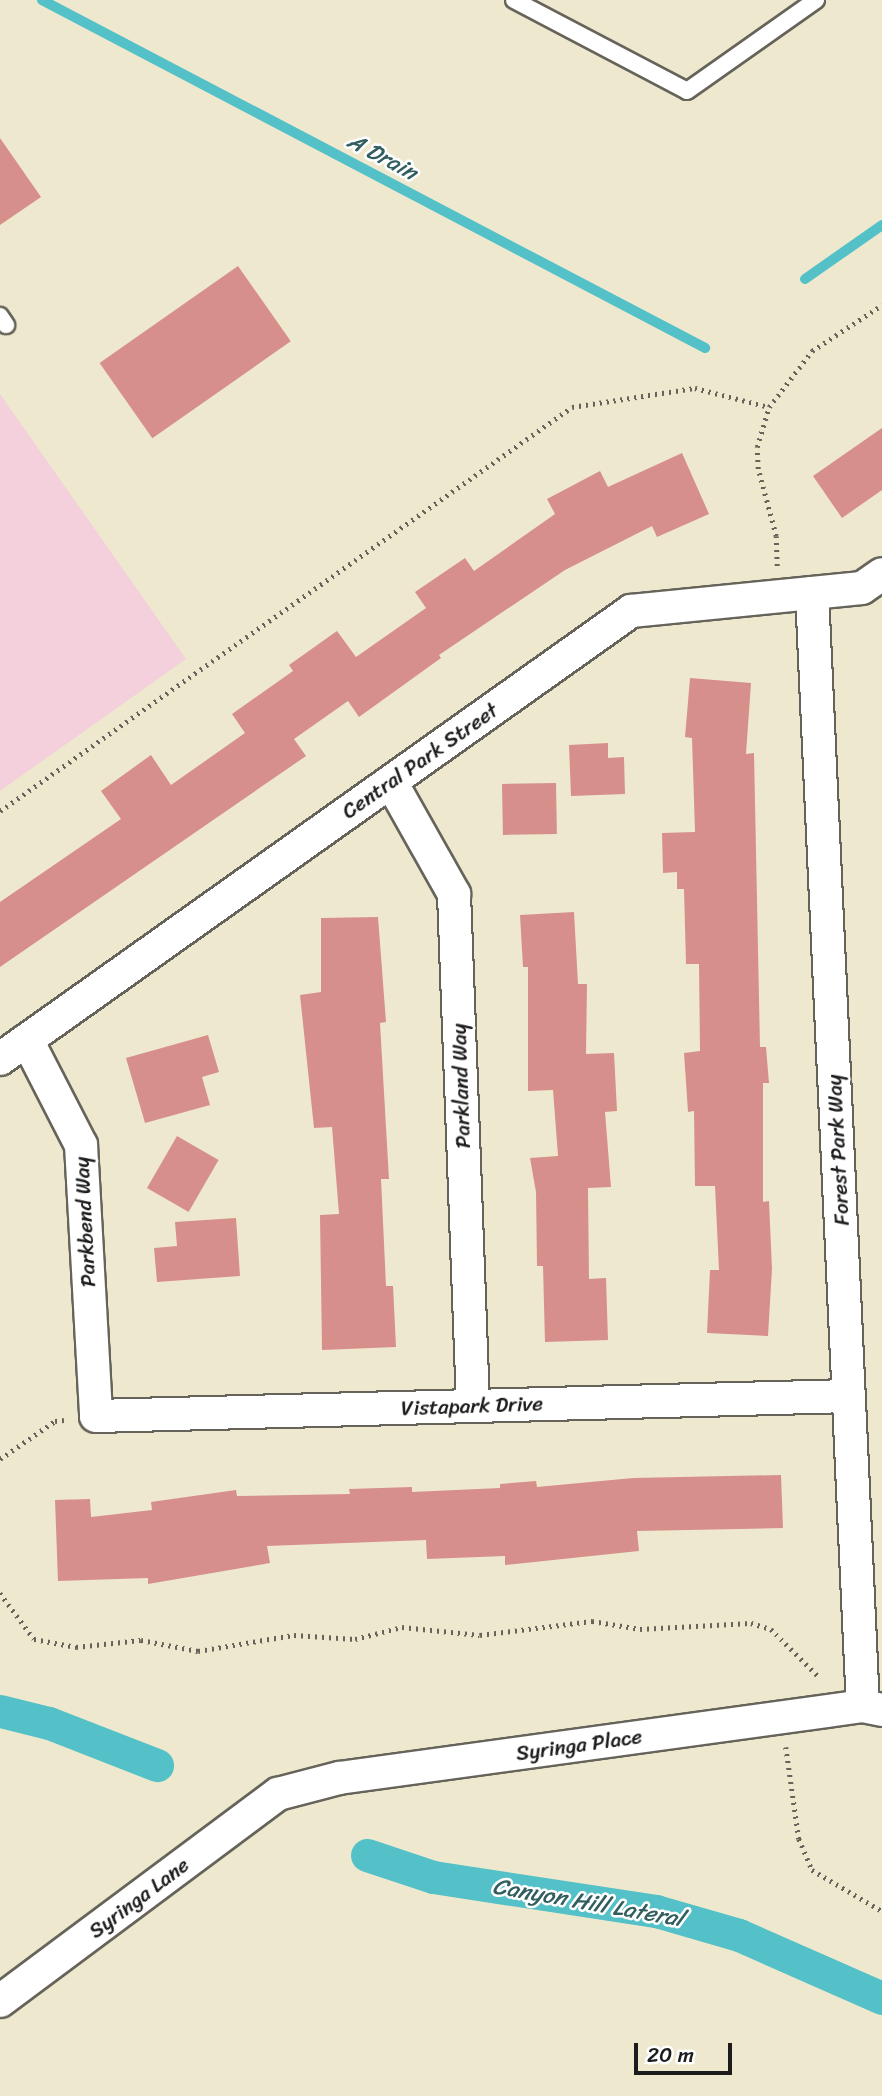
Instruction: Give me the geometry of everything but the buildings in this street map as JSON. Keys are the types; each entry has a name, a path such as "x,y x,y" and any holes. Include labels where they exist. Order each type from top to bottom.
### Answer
{"street":[{"name":"Central Park Street","path":"0,1059 631,611 862,588 882,574"},
{"name":"Forest Park Way","path":"813,593 849,1396 873,1708"},
{"name":"Parkland Way","path":"391,782 454,894 473,1406"},
{"name":"Parkbend Way","path":"27,1040 81,1145 96,1416"},
{"name":"Vistapark Drive","path":"96,1416 849,1396"},
{"name":"Syringa Place","path":"278,1794 339,1778 801,1715 873,1708"},
{"name":"Syringa Lane","path":"0,2001 278,1794"}],"lane":[{"path":"514,0 687,91 816,0"}],"path":[{"path":"777,573 776,536 758,469 758,447 769,407 812,351 882,305"},
{"path":"0,811 572,407 695,388 769,407"},
{"path":"0,1459 55,1421 96,1416"},
{"path":"0,1593 34,1639 76,1647 141,1640 198,1651 294,1635 355,1639 402,1627 481,1635 592,1621 640,1629 751,1623 771,1629 819,1677"},
{"path":"801,1715 785,1750 806,1858 822,1879 882,1911"}],"shaded area":[{"path":"0,394 186,659 0,791"}],"waterway":[{"name":"A Drain","path":"42,0 705,348"},
{"name":"A Drain","path":"805,279 882,225"},
{"name":"Canyon Hill Lateral","path":"0,1711 49,1723 157,1765"},
{"name":"Canyon Hill Lateral","path":"367,1855 433,1877 656,1911 739,1935 882,1998"}]}
